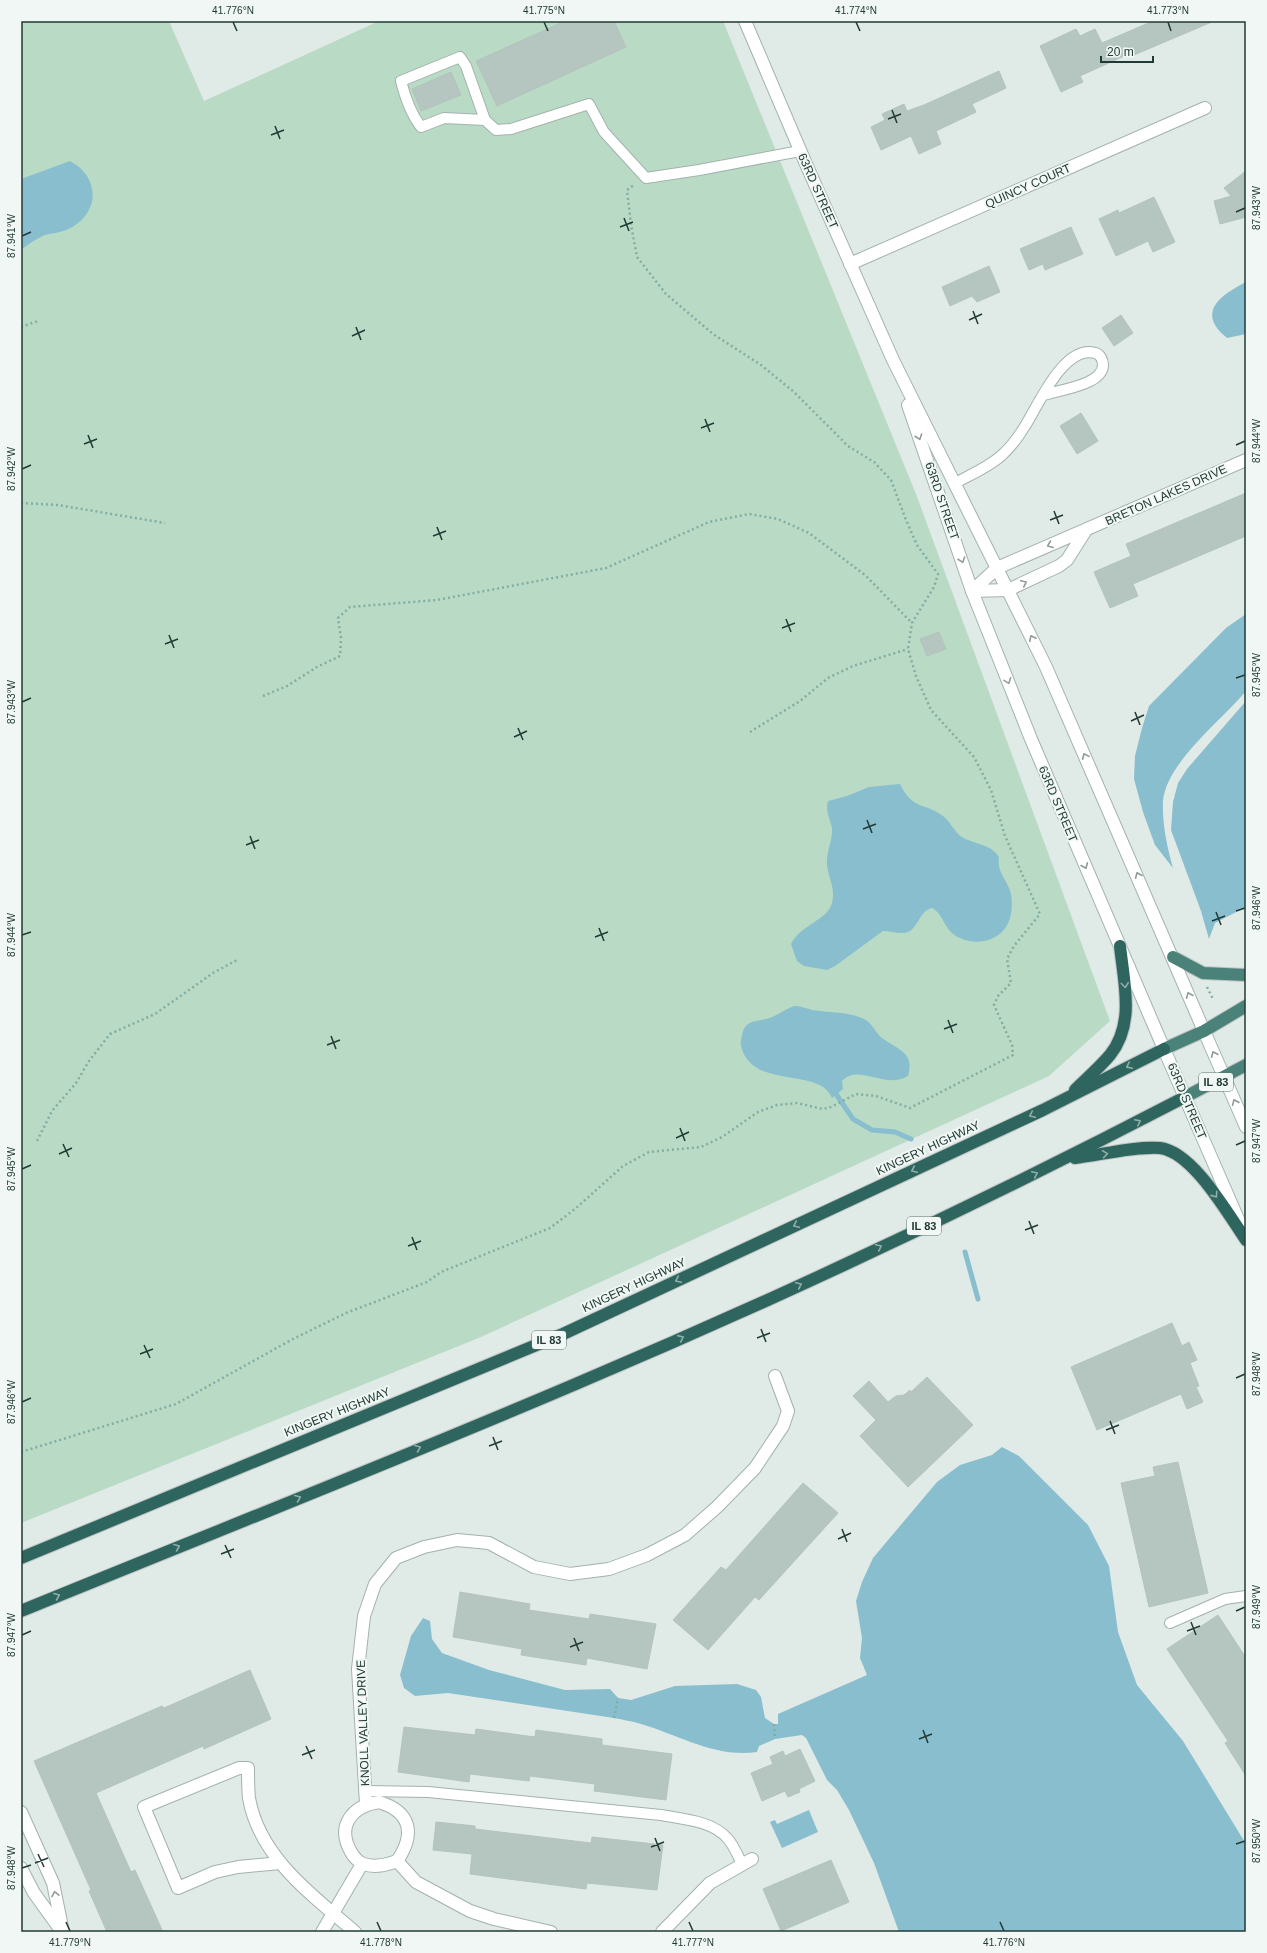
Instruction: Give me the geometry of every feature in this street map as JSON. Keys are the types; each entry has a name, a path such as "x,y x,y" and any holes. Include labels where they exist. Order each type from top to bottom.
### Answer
{"highway":[{"path":"1067,1098 1110,1055 1124,1030 1126,999 1120,946"},
{"path":"1173,957 1203,973 1246,975"},
{"name":"KINGERY HIGHWAY","path":"21,1558 563,1334 1067,1098 1164,1049 1204,1031 1246,1006"},
{"name":"IL 83","path":"21,1611 578,1383 780,1294 1066,1159 1246,1065"},
{"path":"1066,1159 1161,1148 1177,1154 1196,1170 1246,1239"}],"street":[{"name":"63RD STREET","path":"745,21 800,151 893,360 1046,668 1246,1127"},
{"name":"QUINCY COURT","path":"850,264 1205,108"},
{"name":"63RD STREET","path":"893,360 972,591 1030,739 1186,1097 1246,1239"},
{"name":"BRETON LAKES DRIVE","path":"972,591 997,568 1246,460"},
{"path":"972,591 1008,590 1059,566 1067,560 1086,530"},
{"name":"KNOLL VALLEY DRIVE","path":"366,1804 358,1669 364,1616 375,1584 396,1558 424,1546 457,1540 489,1543 534,1567 570,1574 609,1569 647,1555 685,1535 718,1507 755,1468 783,1426 788,1411 775,1376"},
{"path":"280,1864 238,1866 215,1872 178,1888 144,1807 239,1768 248,1768 249,1799 257,1823 280,1864 302,1886 355,1932"},
{"path":"379,1802 391,1806 401,1813 407,1824 409,1836 406,1848 397,1861 375,1866 362,1864 353,1855 346,1845 345,1832 348,1820 356,1810 366,1804 379,1802"},
{"path":"21,1812 53,1883 63,1932"},
{"path":"397,1861 416,1882 470,1911 494,1919 551,1932"},
{"path":"662,1932 710,1883 747,1861"},
{"path":"322,1932 362,1864"},
{"path":"21,1868 34,1893 63,1932"}],"lane":[{"path":"485,120 444,118 421,127 415,120 401,81 460,57 466,66 485,120 496,130 511,129 589,104 604,132 646,178 699,170 800,151"},
{"path":"955,483 1001,456 1024,428 1052,379 1062,366 1073,358 1094,353 1100,356 1103,362 1103,370 1095,379 1044,395"},
{"path":"1170,1623 1225,1599 1246,1596"},
{"path":"366,1791 428,1792 661,1815 706,1825 721,1832 747,1861"}],"path":[{"path":"21,1452 77,1436 176,1404 290,1340 346,1313 426,1282 441,1272 550,1228 575,1209 623,1166 649,1152 701,1147 722,1137 758,1112 777,1105 797,1103 823,1109 831,1107 856,1094 876,1096 910,1108 1013,1055 1012,1045 994,1005 998,996 1011,983 1007,959 1014,946 1040,914 1005,836 991,790 974,757 931,710 916,676 908,648 912,623 934,587 938,574 917,545 891,480 874,462 848,446 794,392 761,365 713,334 666,294 637,257 630,225 627,190 646,178"},
{"path":"21,327 38,321"},
{"path":"21,503 58,505 165,523"},
{"path":"263,696 287,686 317,667 340,656 341,638 338,618 350,607 437,600 606,568 709,522 749,514 778,519 809,533 864,575 912,623"},
{"path":"750,732 800,701 828,678 853,666 908,648"},
{"path":"37,1141 52,1111 76,1083 110,1034 155,1014 213,973 237,960"},
{"path":"1206,983 1213,999"},
{"path":"614,1718 618,1698"},
{"path":"774,1724 775,1739"}],"green space":[{"path":"21,21 169,21 204,101 379,21 723,21 916,494 1110,1021 1049,1076 481,1337 21,1523"}],"water":[{"path":"70,161 81,169 91,184 93,196 90,208 77,224 61,232 45,235 21,250 21,179"},
{"path":"1246,282 1246,334 1227,338 1218,329 1213,320 1212,312 1215,305 1221,299"},
{"path":"1246,614 1246,691 1184,757 1166,787 1163,801 1163,818 1173,868 1155,845 1143,812 1134,779 1135,756 1142,728 1149,706 1226,628"},
{"path":"1246,701 1246,907 1215,923 1209,939 1201,911 1171,830 1173,802 1178,783 1187,769"},
{"path":"900,784 910,798 920,805 937,812 946,818 962,837 987,847 995,852 999,857 999,867 1001,872 1010,889 1012,907 1010,920 999,935 989,940 972,942 954,935 940,915 932,908 924,912 912,930 905,933 883,931 835,966 827,970 804,966 797,961 791,944 795,937 825,914 832,903 833,897 827,864 832,837 832,828 827,811 828,801 847,796 869,787"},
{"path":"794,1006 812,1010 853,1015 866,1020 882,1038 904,1052 910,1068 908,1076 890,1080 864,1075 849,1076 842,1081 843,1089 832,1098 825,1088 814,1083 771,1074 758,1069 748,1060 741,1046 745,1027 751,1022 768,1019"},
{"path":"1002,1447 1019,1456 1088,1525 1109,1566 1118,1632 1137,1685 1183,1741 1246,1844 1246,1932 899,1932 874,1863 849,1810 837,1790 827,1780 806,1738 802,1735 775,1739 759,1746 757,1752 726,1752 712,1749 638,1723 614,1718 448,1693 415,1696 404,1688 400,1675 411,1636 423,1618 430,1621 432,1639 442,1653 489,1670 565,1690 610,1689 618,1698 631,1700 675,1686 737,1684 756,1690 761,1697 765,1718 774,1724 778,1724 778,1714 867,1675 860,1658 862,1638 856,1601 862,1582 873,1558 937,1482 960,1465 992,1455"},
{"path":"809,1810 818,1832 782,1848 770,1822 775,1820 777,1824"}],"building":[{"path":"565,21 614,21 626,47 497,106 476,61"},
{"path":"1153,21 1214,21 1134,55 1133,52 1080,76 1083,82 1061,92 1040,46 1076,29 1080,36 1095,29 1102,43"},
{"path":"999,71 1006,88 972,104 976,112 936,131 941,144 919,154 911,136 881,150 871,127 885,120 882,114 904,104 907,111 924,105"},
{"path":"451,72 461,95 421,111 412,89"},
{"path":"1246,171 1246,217 1220,224 1214,201 1231,196 1224,188"},
{"path":"1154,197 1175,242 1153,252 1148,241 1116,256 1099,219 1118,210 1119,213"},
{"path":"1071,227 1083,254 1045,270 1043,264 1029,270 1020,249"},
{"path":"989,266 1000,292 977,302 972,296 950,306 942,287"},
{"path":"1121,315 1133,333 1114,346 1102,328"},
{"path":"1081,413 1098,441 1077,454 1060,426"},
{"path":"1246,493 1246,536 1133,584 1138,596 1110,608 1094,572 1131,556 1126,544"},
{"path":"939,632 946,649 927,656 920,639"},
{"path":"1172,1323 1182,1346 1189,1342 1197,1360 1190,1363 1199,1386 1196,1387 1203,1402 1187,1409 1181,1394 1097,1430 1071,1367"},
{"path":"927,1377 973,1425 908,1487 860,1436 876,1420 853,1396 869,1381 888,1402 896,1396 904,1395 910,1390 911,1392"},
{"path":"1178,1462 1208,1593 1149,1607 1121,1483 1155,1476 1153,1467"},
{"path":"803,1483 838,1513 759,1600 755,1597 708,1650 673,1620 721,1567 726,1570"},
{"path":"460,1592 530,1604 529,1610 589,1619 590,1614 656,1624 647,1669 587,1658 586,1665 521,1655 522,1649 453,1637"},
{"path":"1218,1615 1246,1658 1246,1776 1225,1743 1228,1741 1167,1649"},
{"path":"250,1670 271,1719 204,1749 203,1746 96,1793 131,1872 135,1870 163,1932 107,1932 89,1891 91,1890 34,1761 162,1706 164,1708"},
{"path":"404,1727 475,1735 476,1729 535,1737 536,1730 602,1739 602,1745 672,1754 666,1800 594,1791 595,1784 530,1776 529,1781 470,1774 469,1782 398,1772"},
{"path":"800,1749 815,1781 799,1789 800,1792 788,1797 785,1791 762,1801 751,1773 773,1764 770,1757 783,1751 785,1756"},
{"path":"436,1822 475,1826 475,1829 591,1843 592,1837 663,1845 657,1890 587,1883 586,1889 470,1874 472,1854 433,1850"},
{"path":"831,1860 849,1902 781,1931 763,1889"}],"waterway":[{"path":"836,1094 853,1119 872,1130 895,1132 911,1139"},
{"path":"965,1252 978,1299"}]}
